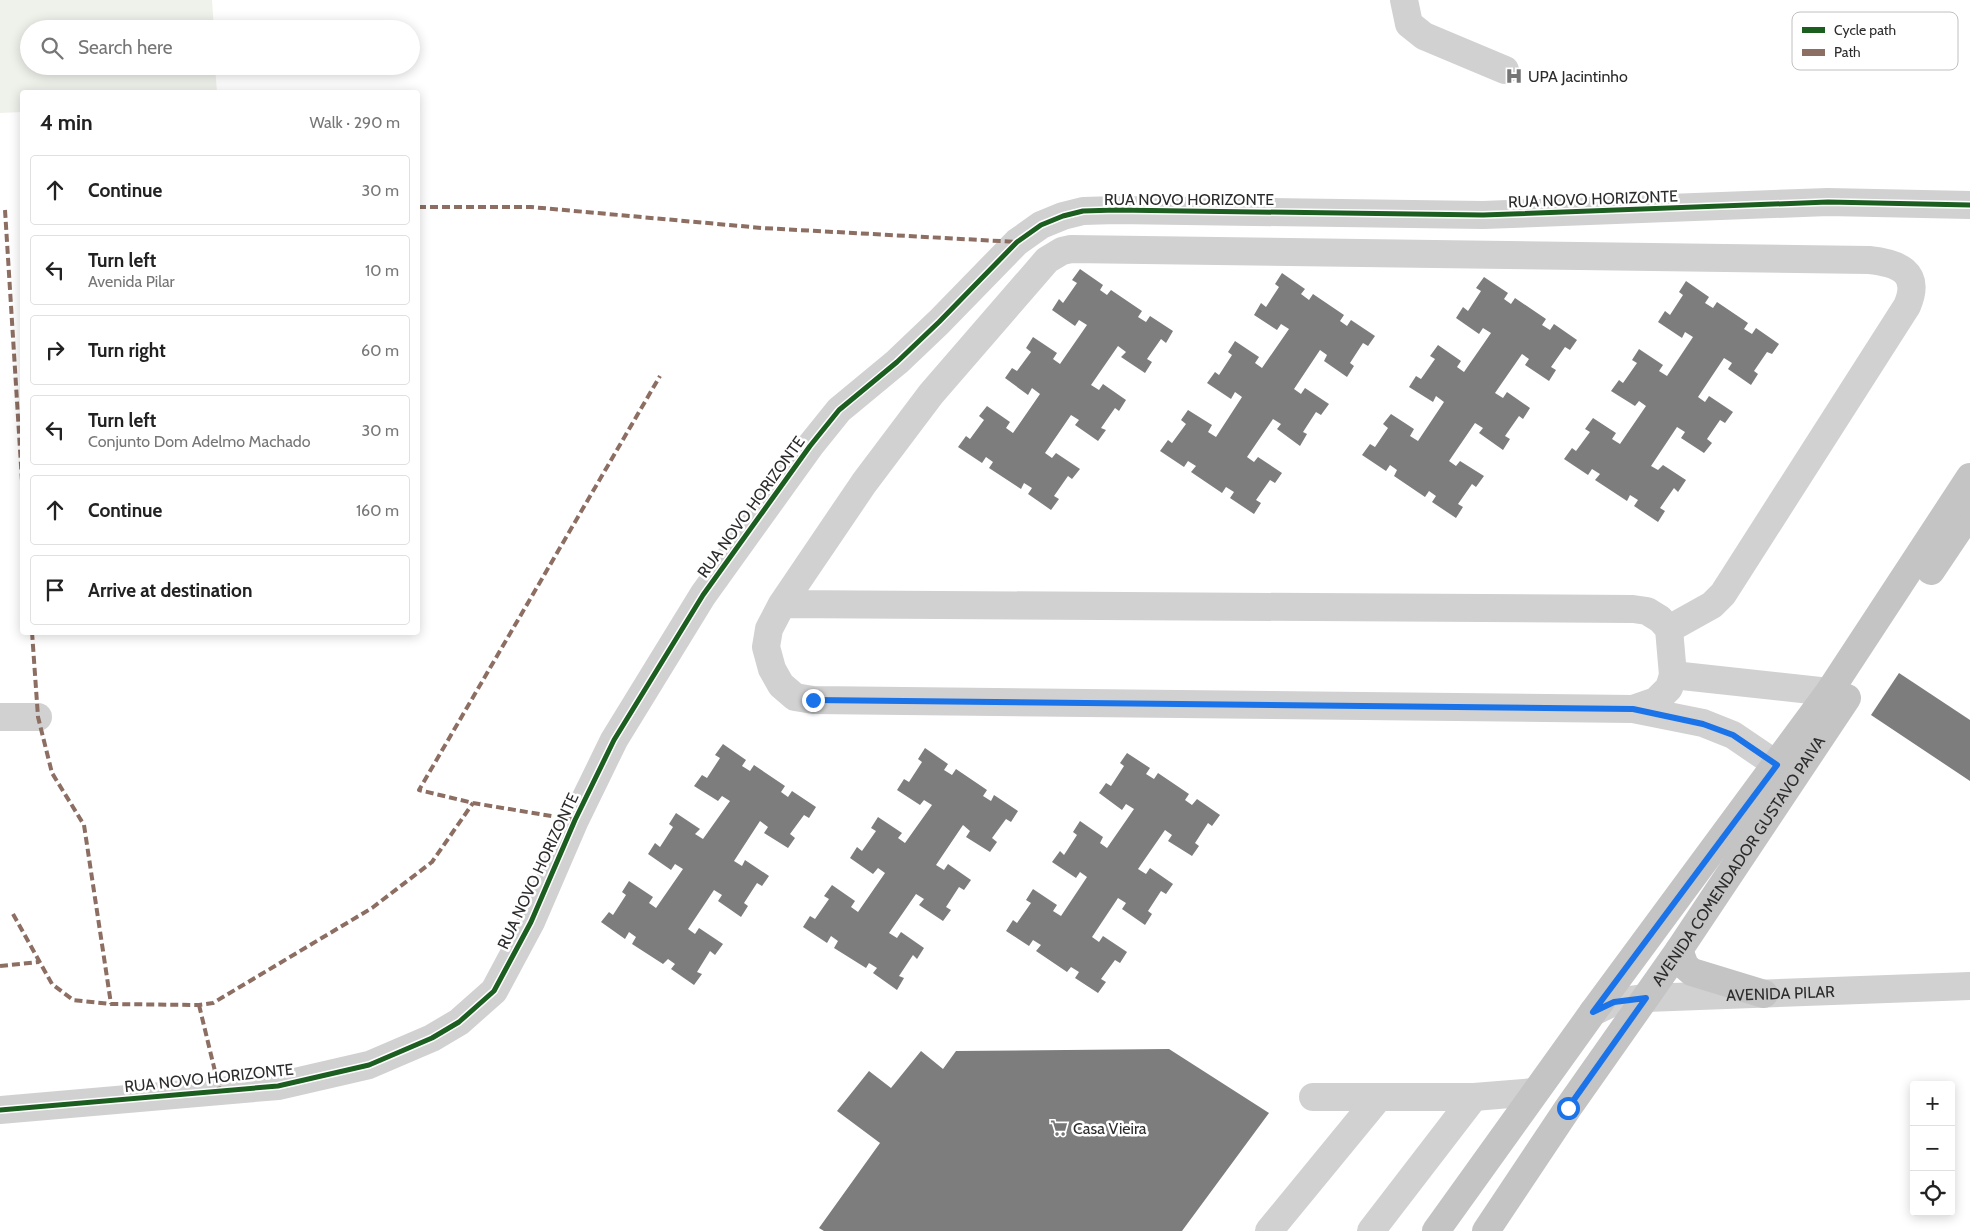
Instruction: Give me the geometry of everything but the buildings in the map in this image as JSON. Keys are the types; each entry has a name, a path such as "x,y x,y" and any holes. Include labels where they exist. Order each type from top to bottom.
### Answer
{"main road":[{"name":"AVENIDA COMENDADOR GUSTAVO PAIVA","path":"1436,1231 1593,1012 1829,692 1970,477"},
{"name":"AVENIDA COMENDADOR GUSTAVO PAIVA","path":"1486,1231 1568,1108 1679,950 1970,513"},
{"path":"1679,950 1685,966 1692,972 1764,994"}],"street":[{"path":"1404,0 1409,24 1424,36 1505,70"},
{"name":"RUA NOVO HORIZONTE","path":"0,1110 278,1086 369,1065 432,1038 459,1022 494,991 531,922 575,820 614,740 693,611 810,446 839,410 897,362 940,322 1017,242 1041,225 1083,212 1116,210 1482,215 1828,202 1970,205"},
{"path":"1669,629 1712,605 1723,594 1907,306 1912,290 1911,280 1906,272 1898,266 1889,262 1859,260 1071,249 1062,251 1047,260 931,394 864,483 782,604 769,629 766,647 772,669 781,685 795,697 813,700 1633,709 1703,724 1733,735 1777,765"},
{"path":"782,604 1633,609 1647,611 1660,619 1669,629 1673,675 1669,688 1656,701 1633,709"},
{"path":"1673,675 1829,692"},
{"path":"0,717 38,717"},
{"name":"AVENIDA PILAR","path":"1593,1012 1614,1002 1646,998 1970,986"},
{"path":"1313,1097 1474,1096 1535,1092"},
{"path":"1372,1231 1474,1096"},
{"path":"1269,1231 1379,1097"}],"shaded area":[{"path":"0,0 212,0 213,20 20,20 20,75 216,75 217,90 20,90 20,112 0,113"}],"marked path":[{"path":"420,207 531,207 762,228 1017,242"},
{"path":"5,210 20,449"},
{"path":"575,820 473,803 419,790 660,376"},
{"path":"32,635 38,717 52,773 84,825 111,1004"},
{"path":"13,914 52,984 73,1000 111,1004 199,1005 213,1003 372,908 432,862 473,803"},
{"path":"0,966 39,962"},
{"path":"199,1005 220,1092"}],"cycle path":[{"path":"0,1110 278,1086 369,1065 432,1038 459,1022 494,991 531,922 575,820 614,740 703,595 810,446 839,410 897,362 1017,242 1041,225 1063,216 1083,211 1116,210 1483,215 1828,202 1970,205"}],"place":[{"name":"UPA Jacintinho","path":"1514,76"},
{"name":"Casa Vieira","path":"1059,1128"}],"route":[{"path":"813,700 1633,709 1703,724 1733,735 1777,765 1593,1012 1614,1002 1646,998 1568,1108"}]}
